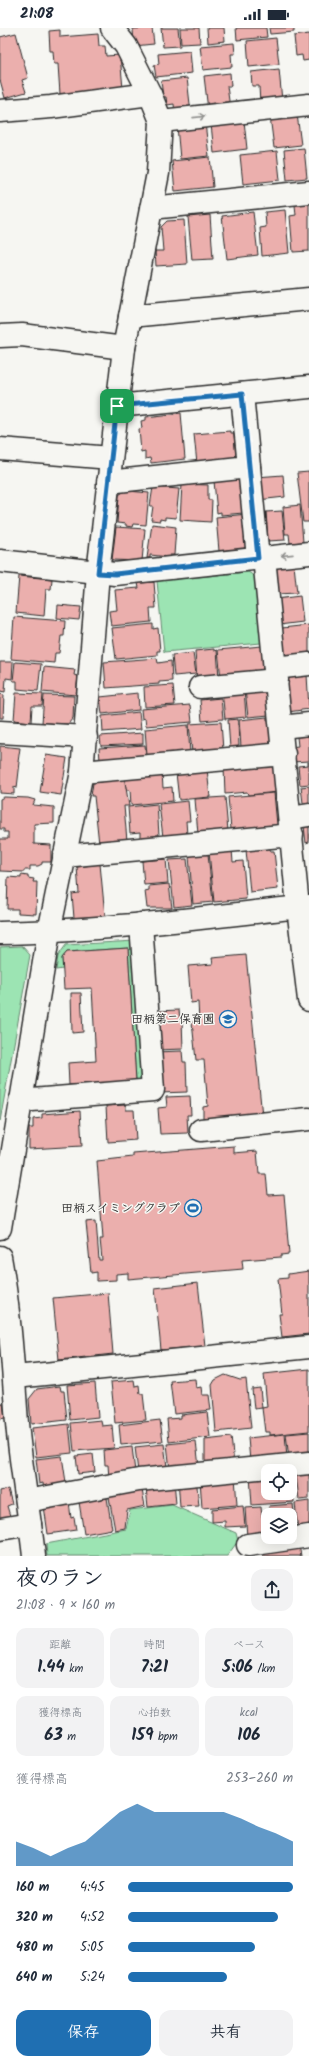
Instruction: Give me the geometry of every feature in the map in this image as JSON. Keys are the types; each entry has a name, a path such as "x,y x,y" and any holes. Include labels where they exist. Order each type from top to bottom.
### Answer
{"street":[{"path":"0,1228 3,1185 20,1101 49,932 82,772 98,573 124,348 158,173 161,121 150,94 126,46 112,28"},
{"path":"0,111 51,107 150,94"},
{"path":"161,121 309,105"},
{"path":"152,208 309,192"},
{"path":"130,316 309,299"},
{"path":"0,336 22,335 124,348"},
{"path":"117,406 309,387"},
{"path":"242,394 249,467 276,674 284,754 297,823 309,1000"},
{"path":"0,449 111,458"},
{"path":"108,482 249,467"},
{"path":"0,561 115,574 309,553"},
{"path":"200,687 276,674 309,664"},
{"path":"281,727 309,724"},
{"path":"0,732 86,737"},
{"path":"82,772 284,754"},
{"path":"64,856 297,823"},
{"path":"0,933 49,932 303,907"},
{"path":"20,1101 153,1090 141,924"},
{"path":"201,1130 309,1119"},
{"path":"0,1257 3,1291 15,1377 9,1425 27,1501 34,1556"},
{"path":"15,1377 309,1346"},
{"path":"27,1501 139,1480 309,1463"},
{"path":"0,1529 30,1524"},
{"path":"248,1545 309,1536"}],"green space":[{"path":"248,572 256,577 261,643 164,652 157,581"},
{"path":"135,941 144,1080 136,1081 128,948 67,952 62,958 63,969 56,970 58,956 66,945"},
{"path":"22,946 30,955 0,1121 0,947"},
{"path":"172,1505 236,1533 238,1541 227,1556 47,1556 46,1544 126,1529 130,1510"}],"building":[{"path":"152,28 154,44 134,46 133,29"},
{"path":"161,28 178,28 180,46 163,47"},
{"path":"180,28 199,28 200,43 181,44"},
{"path":"207,28 224,28 225,41 208,43"},
{"path":"236,28 266,28 267,37 237,40"},
{"path":"269,28 294,28 294,32 270,34"},
{"path":"60,30 60,37 98,34 99,46 105,46 106,56 120,55 123,89 60,94 58,64 54,64 53,51 50,51 49,31"},
{"path":"16,33 28,78 22,80 26,92 5,98 0,80 0,37"},
{"path":"309,34 309,60 303,61 302,55 296,56 294,36"},
{"path":"276,38 279,64 249,67 247,41"},
{"path":"234,43 235,54 231,54 232,67 203,70 200,46"},
{"path":"190,51 192,73 156,77 154,65 159,64 158,54"},
{"path":"279,69 282,101 260,104 259,86 252,86 251,72"},
{"path":"230,73 231,86 227,86 230,108 208,110 204,76"},
{"path":"187,78 191,113 175,115 174,104 167,105 166,97 163,97 161,81"},
{"path":"297,114 301,145 274,148 270,116"},
{"path":"244,121 247,149 214,153 211,124"},
{"path":"205,123 209,156 180,159 177,126"},
{"path":"304,148 307,178 287,180 284,150"},
{"path":"277,151 280,180 243,184 240,155"},
{"path":"210,157 213,187 175,191 172,161"},
{"path":"309,204 309,251 293,252 290,216 296,215 295,205"},
{"path":"285,210 289,253 262,256 260,228 266,227 265,212"},
{"path":"253,212 258,255 227,259 222,216"},
{"path":"210,215 213,259 192,260 188,217"},
{"path":"184,220 187,264 156,266 155,251 163,251 161,227 167,221"},
{"path":"181,413 185,459 151,463 150,458 145,459 145,451 141,452 139,429 142,428 141,421 146,420 146,417"},
{"path":"230,431 230,433 234,433 236,458 197,464 194,434"},
{"path":"309,472 309,522 303,522 297,473"},
{"path":"283,475 285,497 258,500 256,477"},
{"path":"246,478 243,513 221,515 221,512 217,513 214,481"},
{"path":"182,484 208,485 208,500 212,500 211,522 180,520"},
{"path":"153,487 179,489 176,518 165,517 165,520 151,520 153,506 150,506"},
{"path":"129,491 149,493 146,525 133,524 132,527 126,526 126,524 117,523 119,495 123,492"},
{"path":"300,505 303,542 290,543 289,534 285,534 283,507"},
{"path":"282,511 285,540 268,541 266,512"},
{"path":"248,514 251,548 219,551 216,517"},
{"path":"152,524 176,527 174,555 170,555 169,557 150,555 150,558 147,558"},
{"path":"116,527 145,529 142,561 112,560"},
{"path":"294,565 297,593 276,594 274,567"},
{"path":"19,576 52,579 51,589 46,589 44,616 16,613"},
{"path":"154,582 156,608 150,608 151,622 111,626 109,611 117,610 115,590 139,588 138,583"},
{"path":"300,596 303,622 279,625 276,599"},
{"path":"58,605 81,607 79,620 57,618"},
{"path":"14,617 65,621 64,636 61,636 59,653 55,653 54,663 11,659"},
{"path":"153,624 153,629 158,628 160,651 157,651 157,655 116,659 112,628"},
{"path":"309,625 309,654 285,656 282,628"},
{"path":"262,646 266,675 221,679 218,650"},
{"path":"214,649 214,651 217,650 219,678 197,680 195,651"},
{"path":"193,653 196,674 174,676 172,655"},
{"path":"157,658 158,663 171,661 172,681 159,682 159,684 106,688 104,662"},
{"path":"0,662 13,662 12,679 6,678 5,692 0,691"},
{"path":"15,662 41,664 38,691 17,689 17,681 13,681"},
{"path":"44,667 75,670 74,675 78,676 76,695 42,692"},
{"path":"307,675 309,709 288,712 284,677"},
{"path":"173,685 175,705 145,707 144,687"},
{"path":"266,687 269,715 248,717 245,689"},
{"path":"244,689 246,717 225,719 222,691"},
{"path":"16,693 43,694 42,706 32,706 31,722 14,720"},
{"path":"138,693 139,710 102,714 100,697"},
{"path":"0,694 4,695 3,718 0,718"},
{"path":"44,695 74,696 73,718 68,724 42,723"},
{"path":"221,698 223,719 202,721 200,700"},
{"path":"190,705 192,722 146,726 145,718 142,719 141,709"},
{"path":"139,712 141,729 103,732 102,716"},
{"path":"267,717 267,720 271,719 274,741 269,742 269,745 241,747 239,720"},
{"path":"238,719 239,748 230,748 228,720"},
{"path":"221,722 223,750 192,752 189,724"},
{"path":"188,725 190,753 147,756 145,729"},
{"path":"143,733 143,744 101,746 100,736"},
{"path":"309,736 309,761 292,762 291,747 298,746 297,737"},
{"path":"145,745 146,757 100,760 99,748"},
{"path":"0,746 20,748 17,788 14,787 14,794 0,793"},
{"path":"46,755 67,758 61,795 40,792"},
{"path":"308,762 309,784 300,785 298,766 308,765"},
{"path":"270,763 276,767 278,792 248,795 247,792 225,794 224,767"},
{"path":"207,769 210,797 179,800 176,773"},
{"path":"162,773 163,788 172,787 173,801 131,805 130,790 126,790 125,776"},
{"path":"124,776 129,806 124,806 127,841 99,844 94,796 91,796 93,783 98,778"},
{"path":"309,786 309,802 303,803 301,787"},
{"path":"274,793 277,825 231,829 228,797"},
{"path":"4,797 28,798 35,800 33,805 54,807 54,823 34,824 34,844 51,845 51,862 42,862 42,864 38,866 30,866 30,870 24,870 24,872 0,871 0,839 8,839 8,832 4,832 4,829 0,829 0,799"},
{"path":"225,797 228,831 198,834 195,799"},
{"path":"188,801 190,821 186,821 187,835 163,837 159,804"},
{"path":"157,804 159,835 156,835 156,838 140,839 140,832 130,833 128,807"},
{"path":"304,826 309,826 309,842 306,843"},
{"path":"270,848 270,851 274,851 278,889 250,892 246,850"},
{"path":"232,850 233,862 243,861 246,899 214,902 209,852"},
{"path":"208,854 213,902 193,904 189,856"},
{"path":"166,859 168,883 144,885 142,861"},
{"path":"187,859 192,905 174,907 169,860"},
{"path":"100,864 105,916 74,918 72,894 79,893 77,867"},
{"path":"21,875 28,876 28,878 34,879 33,882 37,882 36,914 18,913 18,909 7,909 8,877 21,878"},
{"path":"169,884 172,908 147,908 145,891 149,890 149,886"},
{"path":"128,948 136,1081 69,1085 68,1063 96,1061 92,988 64,989 62,958 67,952"},
{"path":"246,955 262,1116 229,1120 229,1116 203,1118 203,1107 208,1106 204,1060 196,1060 192,1022 199,1021 198,1002 191,1003 188,966 213,964 212,958"},
{"path":"71,993 81,993 83,1032 72,1033"},
{"path":"179,1010 180,1020 182,1020 183,1049 156,1050 157,1011"},
{"path":"182,1051 183,1062 186,1062 187,1092 160,1093 155,1052"},
{"path":"190,1096 191,1115 187,1115 188,1133 160,1134 158,1108 167,1107 166,1097"},
{"path":"126,1105 126,1110 134,1110 136,1140 108,1142 106,1106"},
{"path":"80,1111 82,1146 29,1149 29,1128 33,1128 33,1119 42,1118 42,1114"},
{"name":"田柄スイミングクラブ","path":"234,1146 234,1153 257,1151 259,1174 266,1174 268,1195 284,1194 289,1254 281,1255 281,1257 242,1260 243,1269 128,1279 128,1273 116,1274 116,1280 97,1281 97,1272 91,1273 86,1222 96,1221 99,1260 102,1260 100,1239 103,1239 97,1161 133,1157 133,1154"},
{"path":"309,1271 309,1334 282,1337 279,1314 282,1314 278,1279 288,1278 288,1274"},
{"path":"198,1283 205,1346 161,1350 155,1288"},
{"path":"108,1293 113,1354 59,1360 53,1298"},
{"path":"309,1369 309,1431 270,1435 270,1432 265,1432 262,1408 267,1407 264,1374"},
{"path":"225,1375 240,1380 246,1379 251,1428 216,1432 212,1385 215,1380"},
{"path":"195,1379 196,1388 201,1387 202,1395 209,1395 211,1410 174,1414 170,1381"},
{"path":"134,1380 135,1386 139,1385 140,1394 143,1394 146,1420 115,1423 111,1382"},
{"path":"95,1383 98,1417 70,1420 67,1385"},
{"path":"60,1386 61,1391 64,1391 67,1420 31,1424 29,1399 37,1389"},
{"path":"260,1388 262,1408 254,1409 252,1389"},
{"path":"0,1403 3,1403 5,1418 0,1419"},
{"path":"207,1412 210,1437 169,1442 167,1419 181,1418 181,1415"},
{"path":"101,1420 102,1426 112,1425 114,1448 74,1451 71,1423"},
{"path":"160,1420 163,1441 121,1445 119,1425"},
{"path":"69,1424 72,1453 36,1457 32,1428"},
{"path":"309,1432 309,1456 289,1458 286,1434"},
{"path":"285,1434 287,1457 250,1461 248,1438"},
{"path":"231,1437 234,1464 205,1467 205,1440"},
{"path":"196,1441 199,1467 170,1470 167,1444"},
{"path":"164,1444 167,1467 138,1472 135,1447"},
{"path":"132,1447 135,1472 109,1478 108,1465 105,1465 104,1450"},
{"path":"93,1454 95,1472 78,1474 76,1456"},
{"path":"62,1456 67,1489 44,1492 43,1483 39,1484 36,1459"},
{"path":"309,1473 309,1499 299,1500 297,1474"},
{"path":"261,1475 261,1500 294,1500 294,1502 252,1505 250,1476"},
{"path":"196,1477 199,1506 180,1507 178,1478"},
{"path":"235,1477 237,1505 202,1508 200,1480"},
{"path":"174,1480 176,1504 148,1507 146,1488"},
{"path":"8,1489 12,1504 7,1506 10,1516 0,1519 0,1491"},
{"path":"142,1490 145,1506 127,1510 125,1528 115,1530 108,1492"},
{"path":"107,1498 112,1529 84,1534 79,1502"},
{"path":"309,1501 309,1529 298,1530 297,1508 296,1508 295,1503"},
{"path":"69,1502 71,1518 74,1517 76,1530 48,1534 44,1506"},
{"path":"293,1504 293,1508 269,1508 269,1506"},
{"path":"243,1506 245,1526 225,1527 225,1521 212,1522 212,1509"},
{"path":"261,1507 261,1536 247,1537 245,1508"},
{"path":"299,1545 301,1556 262,1556 261,1552"}],"place":[{"name":"田柄第二保育園","path":"228,1019"},
{"name":"田柄スイミングクラブ","path":"193,1208"}],"route":[{"path":"242,394 258,558 115,574 98,573 117,406 242,394"}]}
